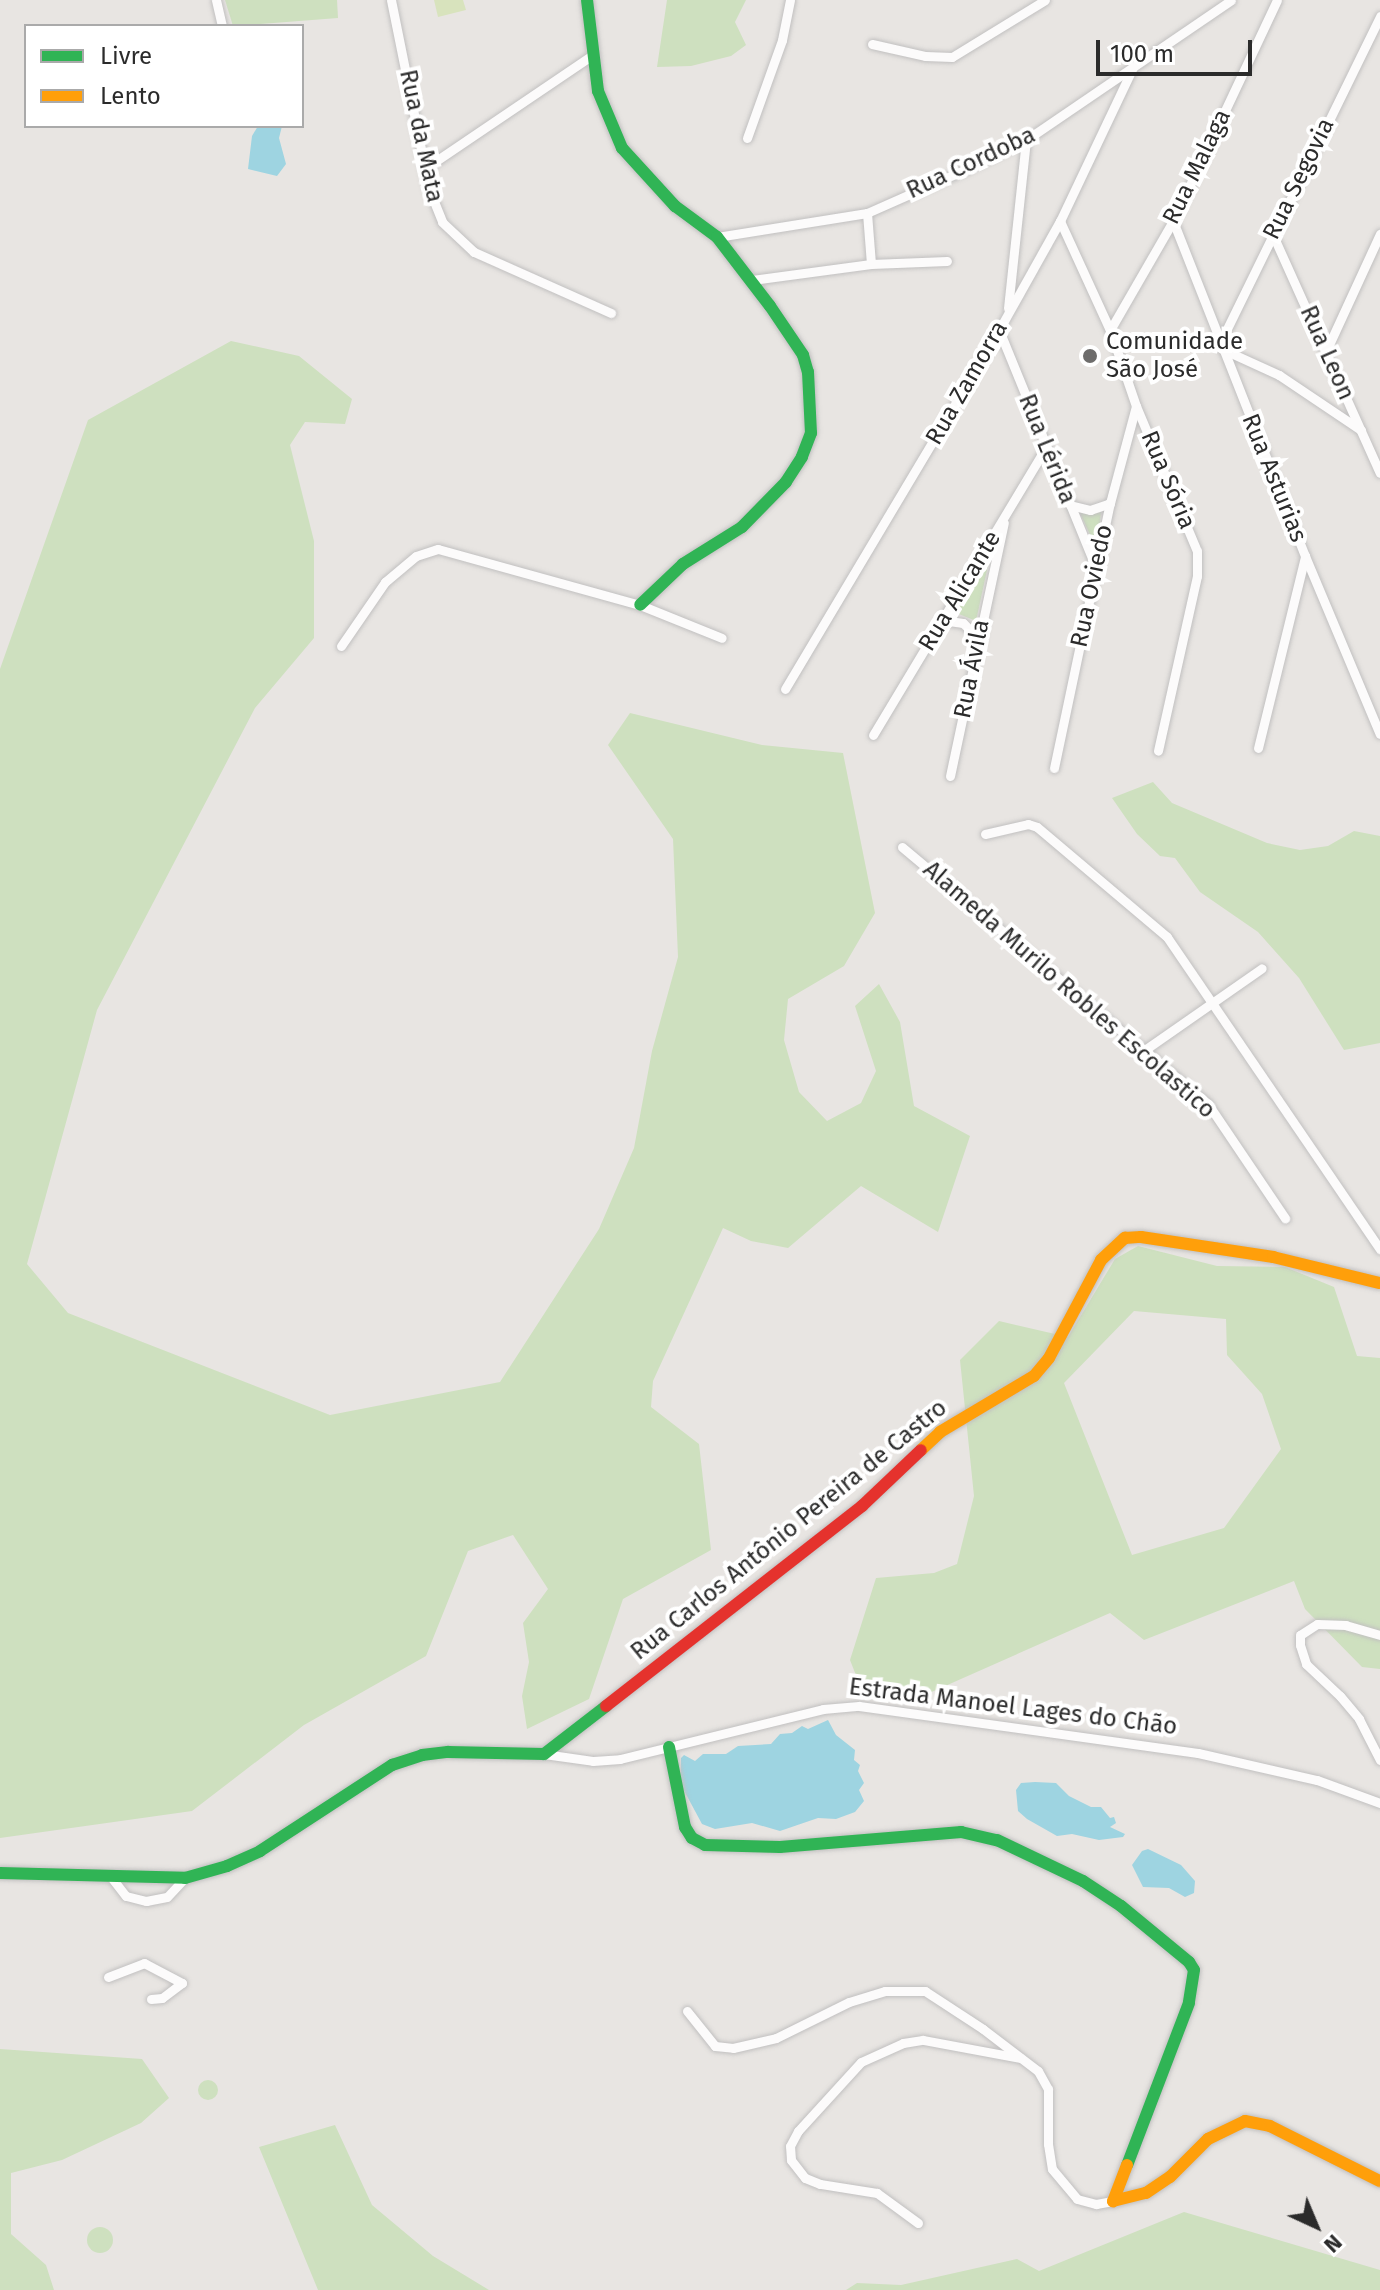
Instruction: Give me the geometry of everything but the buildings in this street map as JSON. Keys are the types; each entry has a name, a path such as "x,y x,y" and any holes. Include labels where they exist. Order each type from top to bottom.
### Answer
{"street":[{"path":"216,0 222,24"},
{"name":"Rua da Mata","path":"391,0 434,206 455,238 494,263 611,313"},
{"path":"587,0 591,56 608,122 622,148 675,206 717,237 752,280 806,363 811,433 802,457 764,507 742,527 683,564 640,605"},
{"path":"747,138 782,40 790,0"},
{"path":"872,44 925,56 952,57 1045,0"},
{"name":"Rua Cordoba","path":"717,237 867,213 1026,140 1231,0"},
{"name":"Rua Malaga","path":"1110,330 1173,221 1277,0"},
{"name":"Rua Segovia","path":"1221,346 1272,233 1380,16"},
{"path":"1365,46 1380,43"},
{"path":"427,167 591,56"},
{"name":"Rua Zamorra","path":"785,689 1008,314 1060,221 1133,67"},
{"path":"1008,314 1026,140"},
{"path":"867,213 871,264"},
{"name":"Rua Sória","path":"1060,221 1110,330 1136,406 1197,551 1197,576 1158,751"},
{"name":"Rua Asturias","path":"1173,221 1305,556 1380,734"},
{"name":"Rua Leon","path":"1272,233 1327,349 1380,473"},
{"path":"1327,349 1380,234"},
{"path":"752,280 871,264 947,261"},
{"name":"Rua Lérida","path":"999,330 1096,568"},
{"path":"1221,346 1279,375 1361,430"},
{"name":"Rua Oviedo","path":"1054,768 1110,503 1136,406"},
{"name":"Rua Alicante","path":"873,735 1046,447"},
{"path":"1070,505 1090,510 1110,503"},
{"name":"Rua Ávila","path":"950,776 1005,516"},
{"path":"341,646 385,582 416,556 438,549 640,605 722,638"},
{"path":"1258,748 1305,556"},
{"path":"942,620 963,623 977,637"},
{"path":"985,834 1028,824 1037,827 1167,937 1380,1249"},
{"name":"Alameda Murilo Robles Escolastico","path":"902,847 1146,1049 1216,1113 1285,1218"},
{"path":"1146,1049 1262,968"},
{"name":"Rua Carlos Antônio Pereira de Castro","path":"544,1754 862,1506 940,1432 1034,1376 1049,1358 1101,1260 1125,1238 1141,1237 1273,1257 1353,1279 1380,1283"},
{"path":"1380,1635 1346,1625 1317,1624 1300,1635 1306,1664 1359,1719 1380,1760"},
{"name":"Estrada Manoel Lages do Chão","path":"0,1873 185,1878 227,1866 260,1851 343,1795 407,1760 448,1752 544,1754 593,1761 620,1759 823,1709 859,1706 1198,1753 1294,1773 1380,1803"},
{"path":"669,1747 685,1827 692,1838 705,1845 780,1847 961,1832 997,1840 1083,1881 1121,1906 1189,1962 1194,1970 1189,2003 1113,2201"},
{"path":"111,1877 126,1896 146,1901 167,1897 185,1878"},
{"path":"108,1977 144,1963 182,1983 162,1998 151,1999"},
{"path":"687,2011 715,2046 733,2048 776,2038 849,2002 885,1991 925,1991 1038,2071 1048,2089 1049,2160 1061,2182 1077,2199 1096,2204 1146,2193 1170,2177 1208,2139 1228,2126 1245,2121 1270,2126 1380,2181"},
{"path":"918,2223 877,2193 820,2184 805,2178 791,2160 790,2146 798,2131 861,2062 903,2043 923,2040 1024,2059"}],"green space":[{"path":"225,0 337,0 338,18 232,24"},
{"path":"434,0 463,0 466,10 438,17"},
{"path":"667,0 746,0 735,22 746,45 731,56 691,66 657,67"},
{"path":"231,341 299,356 352,399 345,424 305,422 290,445 314,541 314,638 255,708 97,1010 27,1264 68,1313 330,1415 500,1382 599,1229 634,1148 652,1051 678,957 673,839 608,745 630,713 762,745 843,753 875,913 844,966 788,999 784,1040 799,1092 827,1121 861,1103 876,1071 855,1006 879,984 900,1022 914,1106 970,1136 938,1232 861,1186 788,1248 751,1241 723,1228 653,1381 651,1407 699,1444 711,1550 623,1599 589,1699 527,1729 522,1696 529,1662 523,1623 548,1589 513,1535 468,1551 426,1656 304,1725 192,1811 0,1838 0,669 88,420"},
{"path":"1101,512 1097,550 1080,513"},
{"path":"992,547 976,621 954,612"},
{"path":"1153,782 1172,803 1267,843 1300,850 1328,846 1354,831 1380,836 1380,1043 1344,1050 1299,978 1258,932 1200,892 1175,858 1160,856 1137,834 1112,798"},
{"path":"1138,1246 1217,1266 1285,1267 1334,1287 1357,1356 1380,1358 1380,1669 1362,1667 1305,1609 1294,1581 1144,1640 1110,1613 918,1698 859,1683 850,1660 876,1578 934,1573 957,1564 974,1496 960,1360 999,1321 1068,1337 1115,1259","holes":["1134,1311 1226,1319 1227,1355 1262,1394 1281,1449 1224,1528 1132,1555 1064,1383"]},
{"path":"0,2049 142,2059 169,2098 141,2123 62,2160 11,2173 11,2234 46,2265 54,2290 0,2290"},
{"path":"208,2080 215,2083 218,2090 215,2097 208,2100 201,2097 198,2090 201,2083"},
{"path":"335,2125 372,2205 433,2256 489,2290 318,2290 259,2147"},
{"path":"1184,2212 1380,2270 1380,2290 846,2290 857,2283 901,2285 1017,2259 1039,2271"},
{"path":"100,2227 109,2231 113,2240 109,2249 100,2253 91,2249 87,2240 91,2231"}],"water":[{"path":"257,128 282,128 279,138 286,164 277,176 248,169 252,136"},
{"path":"828,1720 836,1735 855,1750 854,1760 860,1765 858,1771 864,1783 859,1790 864,1801 855,1812 836,1819 818,1818 780,1831 752,1823 715,1829 702,1824 681,1785 681,1758 684,1755 695,1761 703,1754 726,1754 738,1746 771,1744 780,1734 792,1733 802,1726 808,1729"},
{"path":"1021,1783 1056,1783 1069,1796 1091,1807 1101,1807 1110,1818 1114,1817 1116,1823 1110,1827 1125,1834 1123,1837 1099,1840 1072,1834 1057,1836 1027,1819 1018,1811 1016,1790"},
{"path":"1148,1849 1181,1865 1195,1881 1194,1893 1185,1897 1169,1888 1143,1887 1132,1865 1142,1851"}],"traffic: fast":[{"path":"587,0 598,91 622,148 675,206 717,237 770,306 803,355 808,372 811,433 802,457 786,482 742,527 683,564 640,605"},
{"path":"0,1873 185,1878 227,1866 260,1851 392,1765 422,1755 448,1752 544,1754 606,1706"},
{"path":"669,1747 685,1827 692,1838 705,1845 780,1847 961,1832 997,1840 1083,1881 1121,1906 1189,1962 1194,1970 1189,2003 1127,2165"}],"traffic: slow":[{"path":"921,1450 940,1432 1034,1376 1049,1358 1101,1260 1125,1238 1141,1237 1273,1257 1380,1283"},
{"path":"1127,2165 1113,2201 1146,2193 1170,2177 1208,2139 1245,2121 1270,2126 1380,2181"}],"traffic: jam":[{"path":"606,1706 862,1506 921,1450"}],"place":[{"name":"Comunidade São José","path":"1090,356"}]}
